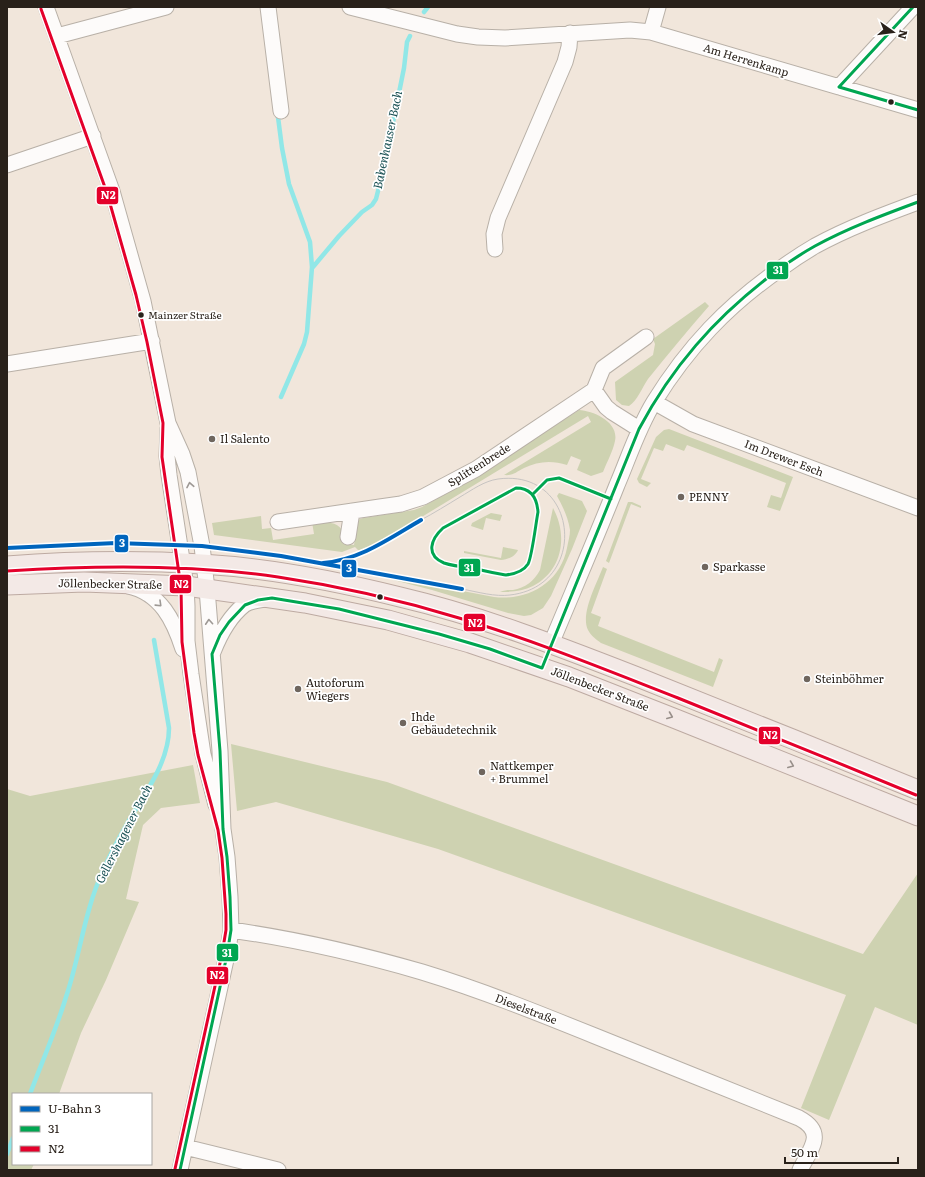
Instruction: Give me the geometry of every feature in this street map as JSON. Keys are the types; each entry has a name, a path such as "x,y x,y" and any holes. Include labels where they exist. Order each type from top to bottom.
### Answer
{"main road":[{"name":"Jöllenbecker Straße","path":"7,566 77,562 204,564 297,576 373,590 462,614 551,644 717,708 918,790"},
{"name":"Jöllenbecker Straße","path":"7,585 112,583 186,586 339,609 388,620 470,643 542,668 676,718 918,816"},
{"path":"542,668 551,644"}],"street":[{"path":"46,7 112,191 152,341 168,423 167,456 186,586 187,641 191,674 203,754 223,829"},
{"path":"57,36 166,7"},
{"path":"268,7 281,111"},
{"name":"Am Herrenkamp","path":"350,7 457,34 478,37 506,38 630,30 650,32 918,110"},
{"path":"650,32 658,7"},
{"path":"839,87 913,7"},
{"path":"495,248 494,234 498,218 565,62 569,47 570,33"},
{"path":"7,165 93,136"},
{"path":"551,644 640,429 654,402 690,350 742,297 789,263 842,232 880,215 918,202"},
{"path":"640,429 606,407 594,390 603,368 646,337"},
{"path":"7,364 152,341"},
{"name":"Splittenbrede","path":"278,522 401,504 434,492 476,469 594,390"},
{"name":"Im Drewer Esch","path":"654,402 693,424 918,508"},
{"path":"168,423 182,454 188,472 208,589 220,751 223,829 229,876 231,930 227,955 180,1170"},
{"path":"348,537 352,511"},
{"path":"112,583 131,587 150,595 166,611 178,635 191,674"},
{"path":"212,654 220,635 229,622 245,605 258,600 272,598"},
{"name":"Dieselstraße","path":"231,930 269,936 360,956 421,972 541,1014 799,1118 810,1124 815,1133 815,1138 800,1170"},
{"path":"185,1147 278,1170"}],"green space":[{"path":"705,302 709,306 648,379 632,404 629,406 622,405 616,400 615,382 653,355 655,344 653,339"},
{"path":"579,410 598,415 613,428 615,441 603,472 591,476 577,470 581,460 571,456 567,465 556,462 540,463 529,466 512,474 504,475 591,422 588,416 420,518 360,552 355,547 342,552 214,535 212,523 261,516 262,529 271,528 273,540 314,534 312,522 325,522 335,524 341,529 343,533 342,543 354,545 358,520 414,510 422,507 467,482"},
{"path":"669,429 793,477 780,511 767,507 771,495 781,498 786,483 687,445 684,451 666,444 663,451 654,448 641,479 651,483 647,487 639,483 637,479 656,437 664,430"},
{"path":"559,493 582,501 587,511 551,596 543,608 531,615 524,616 508,613 432,590 363,572 494,597 519,596 530,592 541,587 550,580 563,560 567,548 570,530 565,512 557,496"},
{"path":"628,502 641,506 641,508 631,504 609,563 606,561"},
{"path":"553,508 558,518 561,540 560,551 551,571 543,579 529,588 517,591 500,592 521,588 532,581 538,574"},
{"path":"491,513 502,515 500,521 486,518 483,530 471,526 472,523"},
{"path":"503,547 518,550 511,557 501,560 464,553 464,551 501,558"},
{"path":"603,567 607,569 591,613 601,617 598,626 714,672 719,658 723,660 713,687 601,643 592,636 588,630 586,616 590,598"},
{"path":"231,744 387,782 863,954 918,873 918,1025 875,1007 829,1120 801,1108 846,995 438,849 276,802 237,811"},
{"path":"193,765 200,803 161,808 143,825 126,899 139,902 106,980 81,1033 59,1093 12,1093 12,1165 34,1165 31,1170 7,1170 7,789 30,796"}],"waterway":[{"name":"Babenhauser Bach","path":"424,12 428,7"},
{"name":"Babenhauser Bach","path":"313,267 339,236 362,212 372,205 376,199 404,68 407,42 410,36"},
{"name":"Gellershagener Bach","path":"278,117 289,184 310,242 312,267 307,332 304,344 281,397"},
{"name":"Gellershagener Bach","path":"30,1093 53,1034 73,975 93,895 101,874 127,824 148,790 165,754 169,728 154,640"},
{"name":"Gellershagener Bach","path":"7,1154 12,1141"}],"tram line":[{"path":"421,520 478,486 498,479 525,480 545,491 558,508 564,530 563,551 553,572 536,587 510,595 486,594 462,589"}],"metro line":[{"name":"3","path":"323,563 350,558 362,553 386,541 421,520"},
{"name":"3","path":"7,548 116,543 202,546 281,556 462,589"}],"transit line":[{"name":"31","path":"839,87 913,7"},
{"name":"N2","path":"41,9 107,193 136,295 147,342 163,423 162,457 181,587 182,642 194,733 198,755 218,830 222,858 226,930 175,1169"},
{"name":"31","path":"839,87 918,110"},
{"name":"31","path":"542,668 639,429 666,385 696,345 731,309 786,264 840,233 918,202"},
{"name":"31","path":"533,494 547,480 559,478 611,499"},
{"name":"31","path":"516,488 526,490 535,498 538,512 529,560 524,569 506,575 447,564 438,560 434,556 432,551 433,542 435,537 443,528 516,488"},
{"name":"N2","path":"7,571 109,567 211,570 278,577 347,589 392,599 437,611 487,627 569,656 678,698 916,795"},
{"name":"31","path":"180,1170 227,955 231,930 227,857 223,829 220,751 212,654 220,635 229,622 245,605 258,600 272,598 339,609 439,634 490,649 542,668"}],"place":[{"name":"Mainzer Straße","path":"141,315"},
{"name":"Il Salento","path":"212,439"},
{"name":"PENNY","path":"681,497"},
{"name":"Sparkasse","path":"705,567"},
{"name":"Steinböhmer","path":"807,679"},
{"name":"Autoforum Wiegers","path":"298,689"},
{"name":"Ihde Gebäudetechnik","path":"403,723"},
{"name":"Nattkemper + Brummel","path":"482,772"}]}
